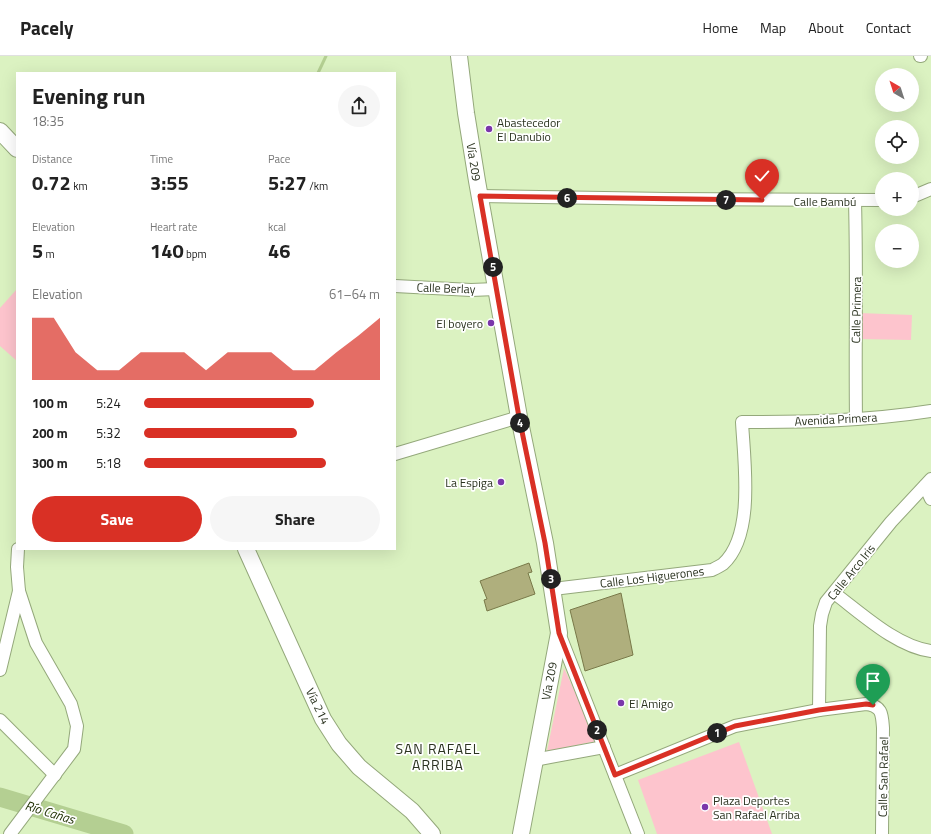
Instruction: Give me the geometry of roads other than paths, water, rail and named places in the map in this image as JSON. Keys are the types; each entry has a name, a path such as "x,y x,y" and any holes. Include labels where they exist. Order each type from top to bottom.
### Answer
{"main road":[{"name":"Vía 209","path":"459,56 466,113 496,289 519,417 545,543 559,633 521,834"},
{"path":"0,131 16,148"},
{"name":"Vía 214","path":"246,550 323,719 340,744 360,767 412,811 432,834"}],"street":[{"path":"919,194 931,189"},
{"name":"Calle Bambú","path":"480,196 875,200"},
{"name":"Calle Primera","path":"855,201 856,419"},
{"name":"Calle Berlay","path":"396,286 463,290 496,289"},
{"name":"Avenida Primera","path":"742,422 820,422 931,411"},
{"path":"396,454 519,417"},
{"name":"Calle Los Higuerones","path":"553,589 712,570 722,564 735,547 740,533 746,501 742,422"},
{"path":"928,482 931,499"},
{"name":"Calle Arco Iris","path":"819,710 820,626 826,602 891,522 928,482"},
{"path":"11,832 74,749 76,726 71,704 36,643 19,591 17,567 18,550"},
{"path":"0,670 19,591"},
{"path":"834,592 889,634 905,644 931,651"},
{"path":"559,633 638,834"},
{"name":"Calle San Rafael","path":"615,775 735,726 819,710 866,704 873,705 878,708 880,712 884,728 882,834"},
{"path":"0,720 55,775"},
{"path":"534,760 604,747"}],"waterway":[{"path":"318,72 326,56"},
{"name":"Río Cañas","path":"0,797 124,834"}],"place":[{"name":"Abastecedor El Danubio","path":"489,129"},
{"name":"El boyero","path":"491,323"},
{"name":"La Espiga","path":"501,482"},
{"name":"El Amigo","path":"621,703"},
{"name":"Plaza Deportes San Rafael Arriba","path":"705,807"}],"district":[{"name":"SAN RAFAEL ARRIBA","path":"438,756"}]}
